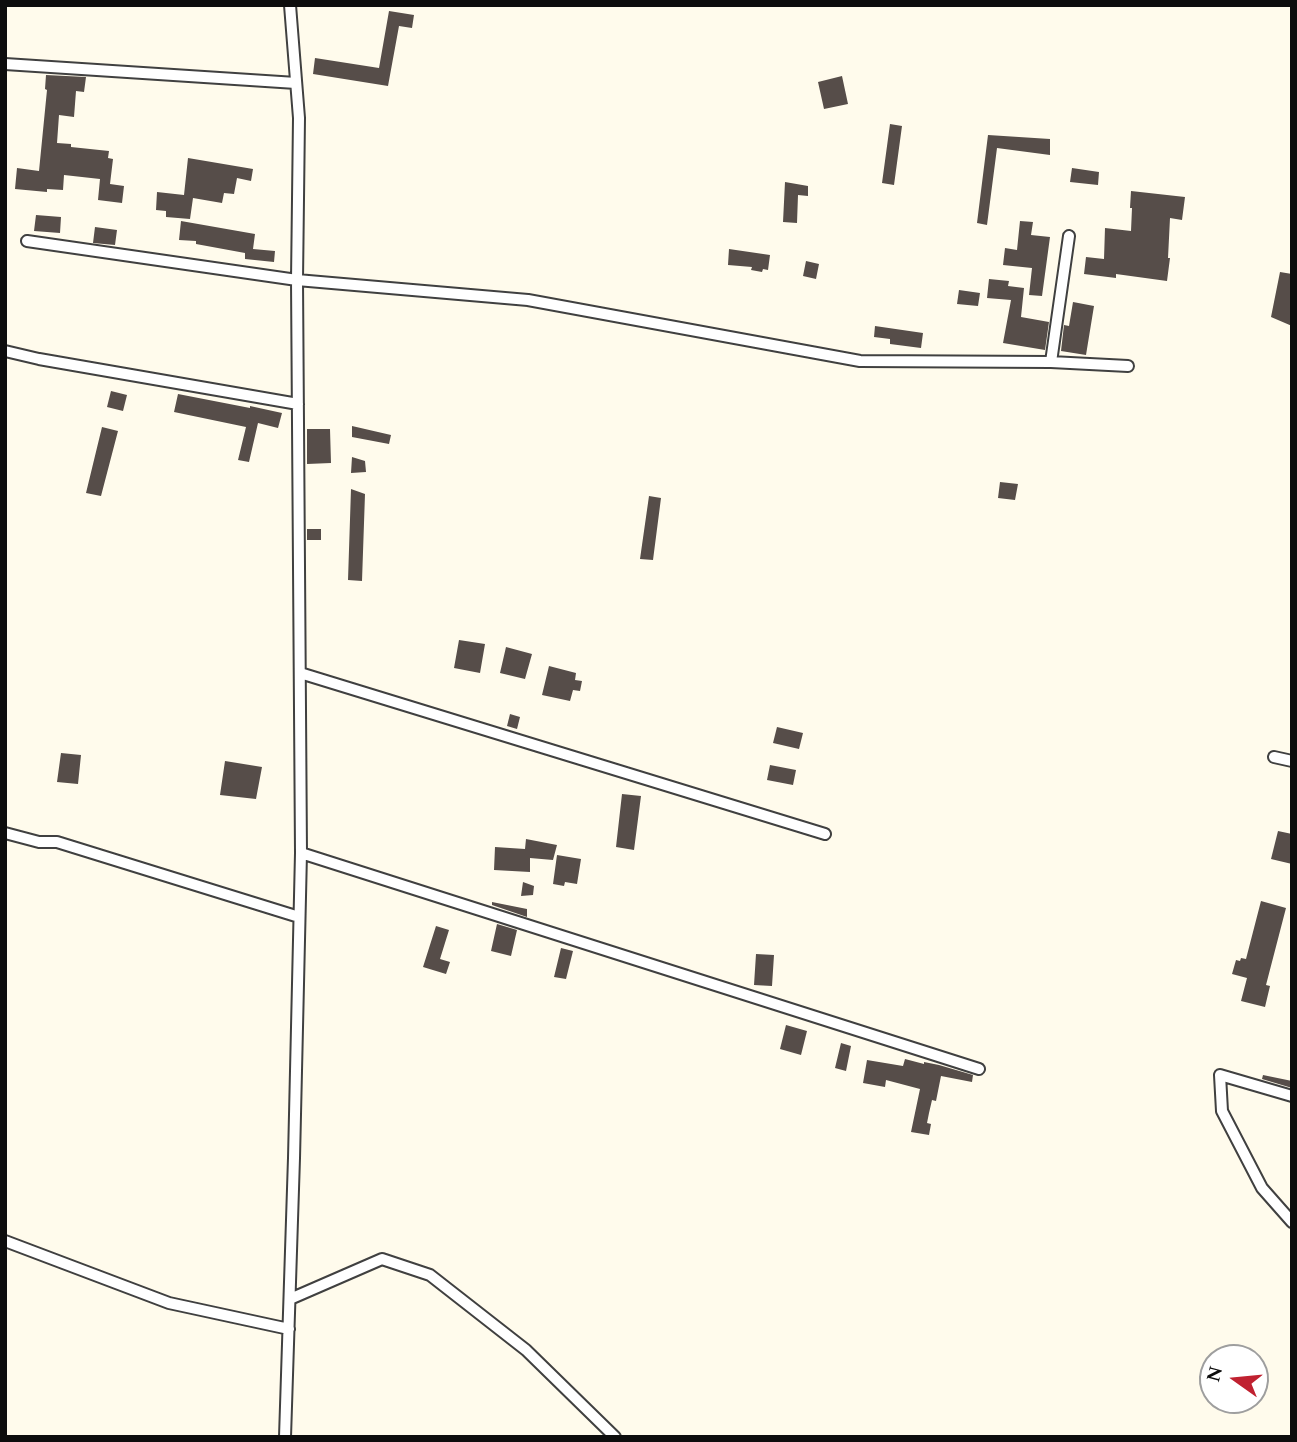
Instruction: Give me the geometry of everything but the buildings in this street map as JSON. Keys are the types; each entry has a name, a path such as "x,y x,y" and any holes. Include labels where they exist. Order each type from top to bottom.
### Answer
{"street":[{"path":"285,1437 301,853 297,281 299,118 290,5"},
{"path":"5,64 296,83"},
{"path":"1051,362 1069,236"},
{"path":"27,242 297,281 528,300 860,360 1051,362 1128,366"},
{"path":"5,351 298,404"},
{"path":"300,673 825,834"},
{"path":"1275,757 1292,761"},
{"path":"5,833 39,842 57,842 299,917"},
{"path":"301,853 979,1069"},
{"path":"1292,1096 1220,1075 1222,1111 1262,1188 1292,1222"},
{"path":"5,1241 169,1303 289,1329"},
{"path":"290,1299 382,1259 429,1275 526,1350 615,1437"}]}
